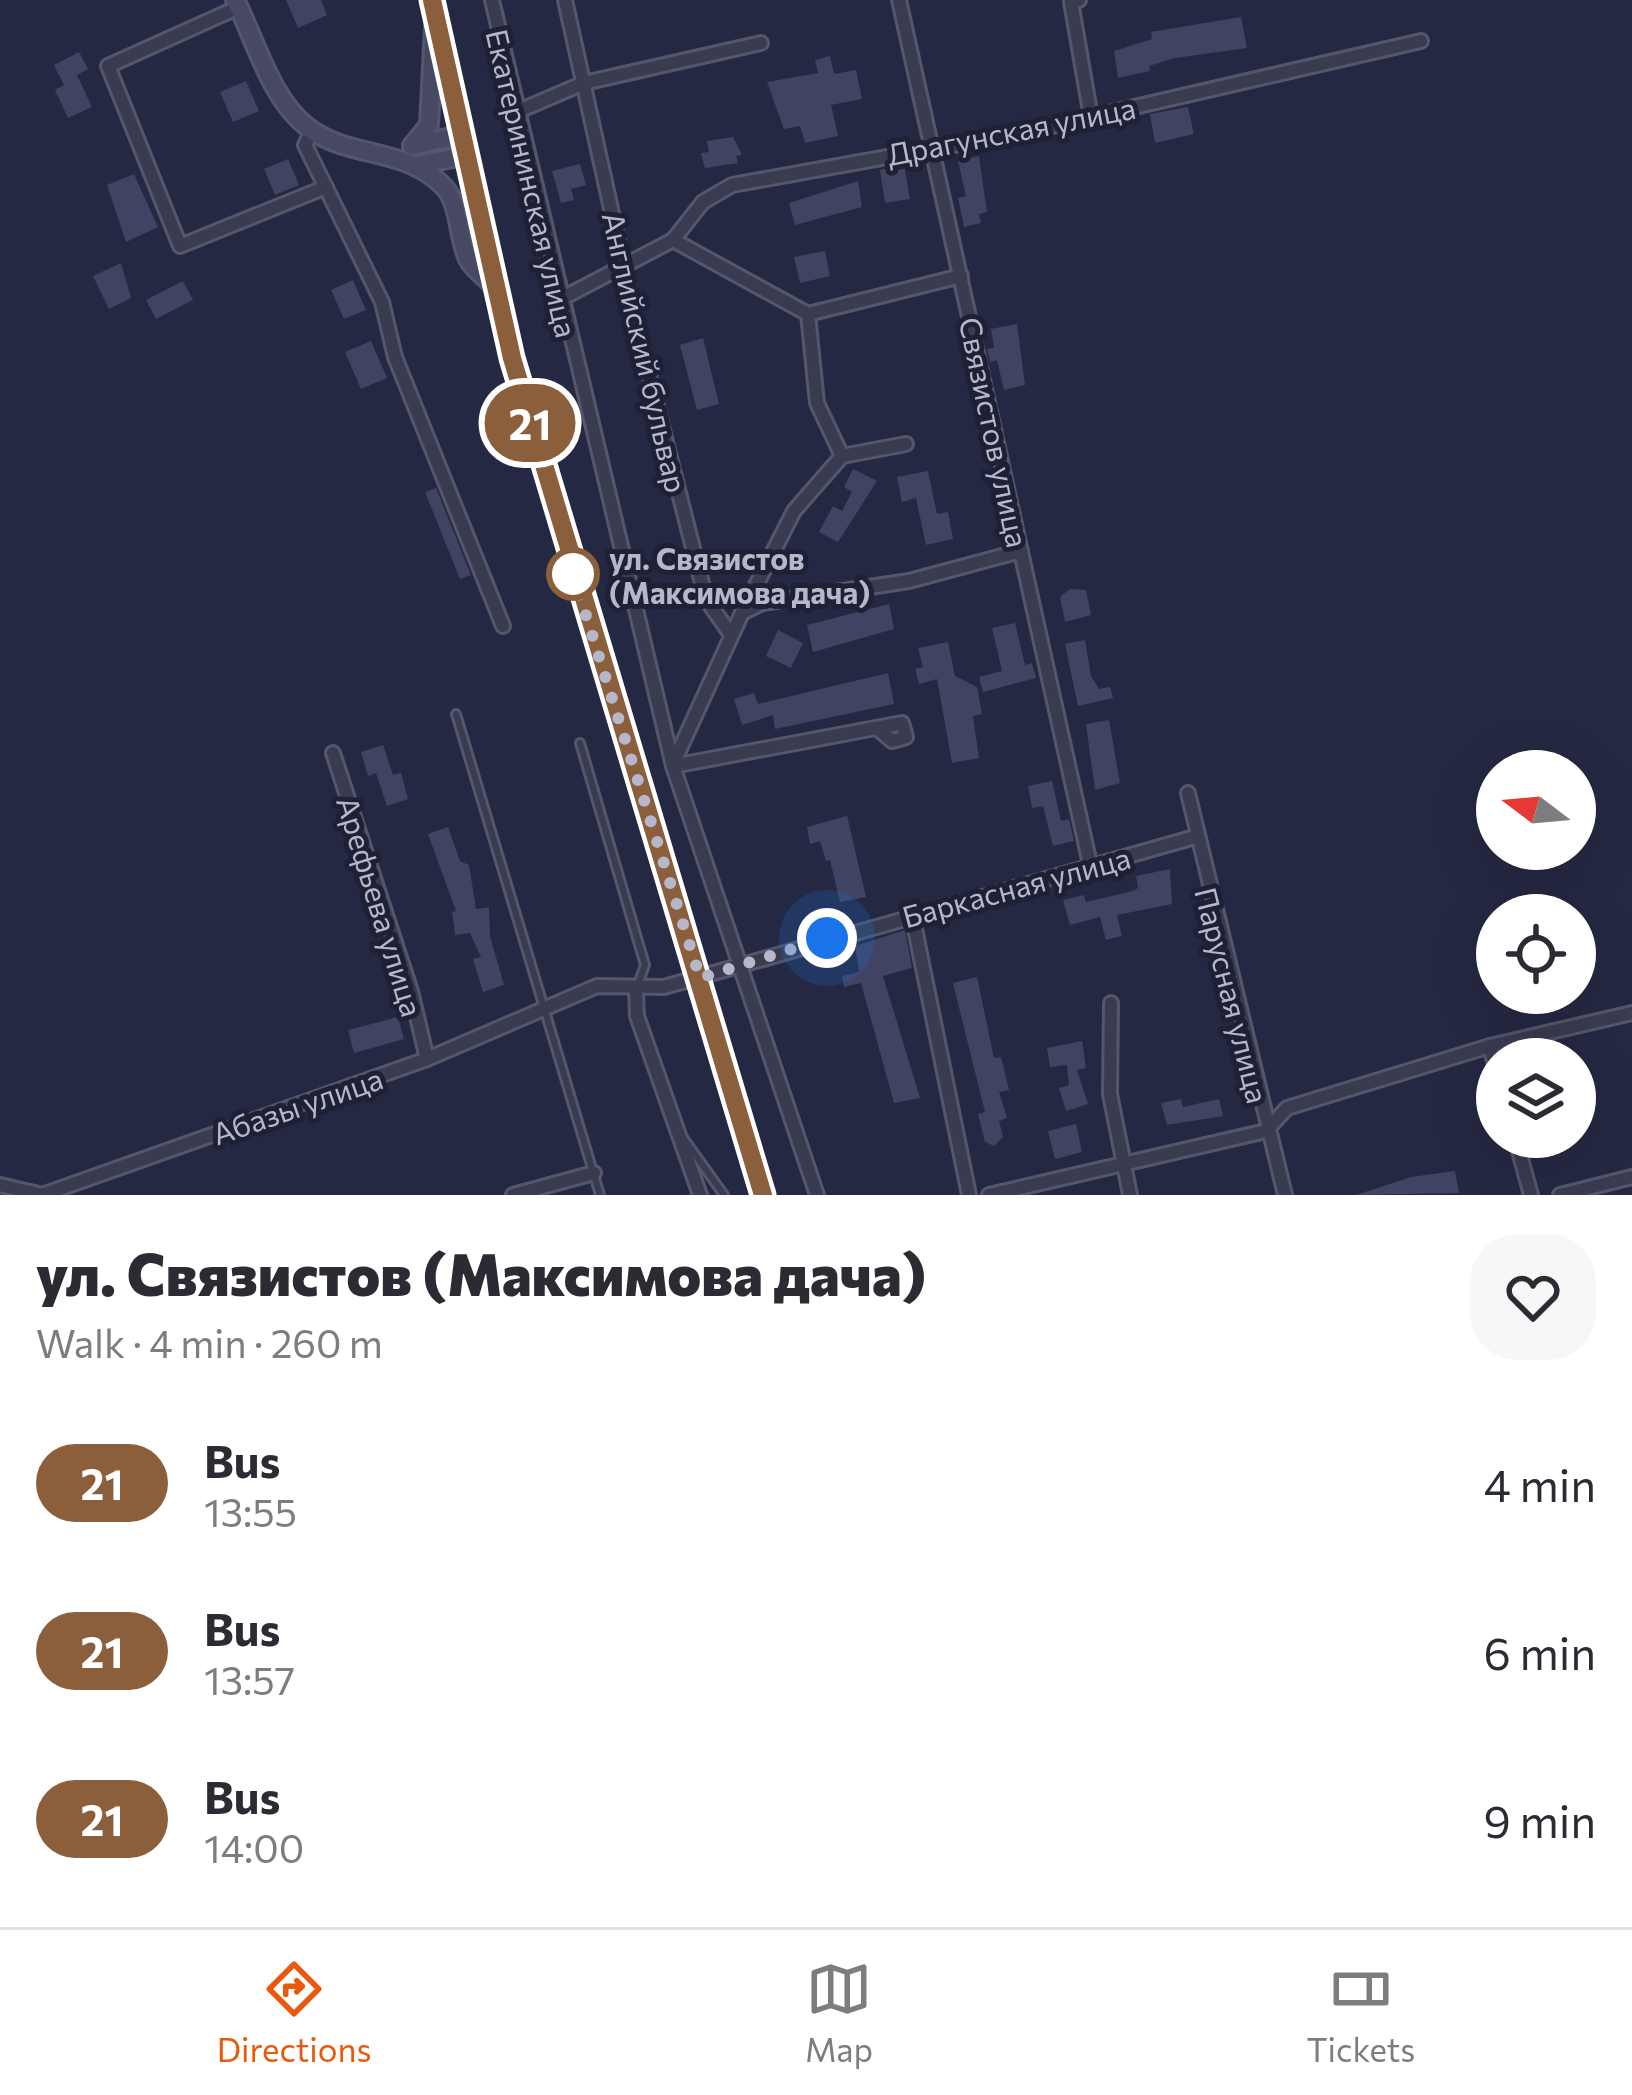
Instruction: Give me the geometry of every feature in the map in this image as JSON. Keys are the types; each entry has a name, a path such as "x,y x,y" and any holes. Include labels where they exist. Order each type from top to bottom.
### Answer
{"main road":[{"path":"433,4 494,286 586,620 700,978 763,1195"}],"street":[{"name":"Екатерининская улица","path":"492,0 514,113 673,766 817,1195"},
{"name":"Английский бульвар","path":"565,0 639,335 706,599 729,632"},
{"name":"Связистов улица","path":"899,0 935,146 1090,864"},
{"path":"1079,0 1071,2 1091,116"},
{"path":"326,187 180,246 108,66 237,3 282,99 313,131 416,165 448,191 469,262 494,286"},
{"path":"412,146 429,125 434,92 433,4"},
{"name":"Драгунская улица","path":"559,300 673,241 703,202 732,185 1091,116 1421,41"},
{"path":"514,113 584,83 760,43"},
{"path":"313,131 305,145 382,302 394,357 503,626"},
{"path":"388,154 460,134"},
{"path":"416,165 464,155"},
{"path":"673,241 808,314 961,276"},
{"path":"808,314 817,403 842,456"},
{"path":"673,766 729,632 794,512 842,456 906,444"},
{"path":"742,613 762,604 909,581 1021,550"},
{"path":"673,766 879,730"},
{"name":"Арефьева улица","path":"333,753 411,991 427,1059"},
{"name":"Парусная улица","path":"1187,793 1285,1195"},
{"name":"Баркасная улица","path":"636,990 700,978 742,962 1195,837"},
{"path":"912,914 969,1195"},
{"name":"Абазы улица","path":"43,1195 427,1059 597,986 636,990"},
{"path":"636,990 637,1016 700,1195"},
{"path":"1111,1003 1110,1094 1130,1195"},
{"path":"1524,1038 1632,1013"},
{"path":"989,1195 1124,1168 1266,1131 1287,1108 1476,1050"},
{"path":"1521,1158 1531,1195"},
{"path":"513,1195 593,1173"},
{"path":"1559,1195 1632,1178"},
{"path":"0,1185 43,1195"}],"lane":[{"path":"456,714 547,1004 600,1195"},
{"path":"580,742 645,964 636,990"},
{"path":"671,1121 724,1195"}],"building":[{"path":"286,0 321,0 327,15 298,28"},
{"path":"1241,17 1247,48 1175,58 1149,66 1150,71 1118,78 1114,51 1152,39 1151,32"},
{"path":"79,52 88,69 77,75 92,107 68,118 55,90 64,85 54,65"},
{"path":"830,56 834,74 856,70 862,99 831,105 838,136 805,143 800,126 784,129 767,82 818,73 815,60"},
{"path":"246,81 259,111 233,122 220,92"},
{"path":"1188,107 1194,134 1155,143 1150,114"},
{"path":"733,137 742,155 736,156 738,163 705,168 701,153 709,152 707,141"},
{"path":"979,156 987,212 979,214 981,223 964,227 958,198 966,196 958,161"},
{"path":"288,159 299,185 275,195 264,169"},
{"path":"580,164 586,185 571,189 574,200 561,203 552,171"},
{"path":"904,165 910,199 885,203 880,170"},
{"path":"134,174 158,227 126,242 107,185"},
{"path":"858,181 862,207 795,225 789,203"},
{"path":"825,251 830,276 800,283 794,257"},
{"path":"121,263 131,298 109,309 93,276"},
{"path":"353,280 366,310 344,319 331,290"},
{"path":"183,281 193,300 156,319 146,300"},
{"path":"1017,324 1025,385 1004,390 997,360 990,362 987,349 994,348 991,329"},
{"path":"703,338 719,404 697,410 680,345"},
{"path":"371,341 387,378 361,389 345,352"},
{"path":"853,469 877,481 838,542 819,532 833,506 842,511 852,492 844,487"},
{"path":"928,471 937,514 948,512 953,539 926,545 916,498 902,502 897,477"},
{"path":"436,488 471,575 460,579 425,492"},
{"path":"1070,589 1086,590 1091,615 1065,622 1060,597"},
{"path":"889,604 894,629 813,652 807,625"},
{"path":"1015,623 1025,665 1032,663 1036,678 983,692 979,677 1002,671 992,628"},
{"path":"778,630 803,643 791,668 766,656"},
{"path":"1085,640 1091,676 1099,689 1110,687 1113,698 1078,706 1065,644"},
{"path":"948,642 955,676 977,687 982,714 973,716 979,758 952,763 937,679 919,684 915,669 923,667 918,648"},
{"path":"888,673 894,704 775,729 773,715 742,725 734,699 754,693 758,704"},
{"path":"1109,720 1120,783 1095,790 1086,724"},
{"path":"383,745 393,775 401,773 408,799 387,806 376,773 368,776 361,752"},
{"path":"1052,781 1061,821 1069,819 1074,841 1053,846 1043,806 1032,808 1028,786"},
{"path":"847,816 866,897 840,902 830,860 826,861 820,841 810,844 807,827"},
{"path":"448,827 460,861 469,865 476,909 489,907 490,936 504,985 483,992 473,959 481,957 470,933 455,935 452,912 456,911 428,834"},
{"path":"1170,869 1172,904 1117,915 1122,936 1106,940 1100,917 1070,925 1063,900 1084,895 1086,902 1133,891 1138,888 1136,876"},
{"path":"905,930 912,968 883,976 920,1098 894,1103 861,983 844,987 842,976 859,972 855,946"},
{"path":"977,977 994,1058 1001,1057 1009,1090 999,1092 1007,1118 999,1121 1003,1137 994,1146 985,1142 978,1114 985,1112 953,983"},
{"path":"398,1017 404,1039 354,1053 348,1030"},
{"path":"1082,1041 1086,1068 1077,1070 1088,1104 1066,1111 1059,1088 1069,1085 1067,1065 1050,1067 1047,1048"},
{"path":"1181,1099 1183,1107 1219,1099 1223,1116 1167,1125 1161,1103"},
{"path":"1076,1124 1082,1152 1055,1159 1048,1131"},
{"path":"1455,1171 1459,1193 1356,1195 1411,1177"}],"bus line":[{"name":"21","path":"432,0 512,358 586,620 741,1109 763,1195"}],"place":[{"name":"ул. Связистов (Максимова дача)","path":"573,574"}],"route":[{"path":"573,574 700,978 827,938"}]}
